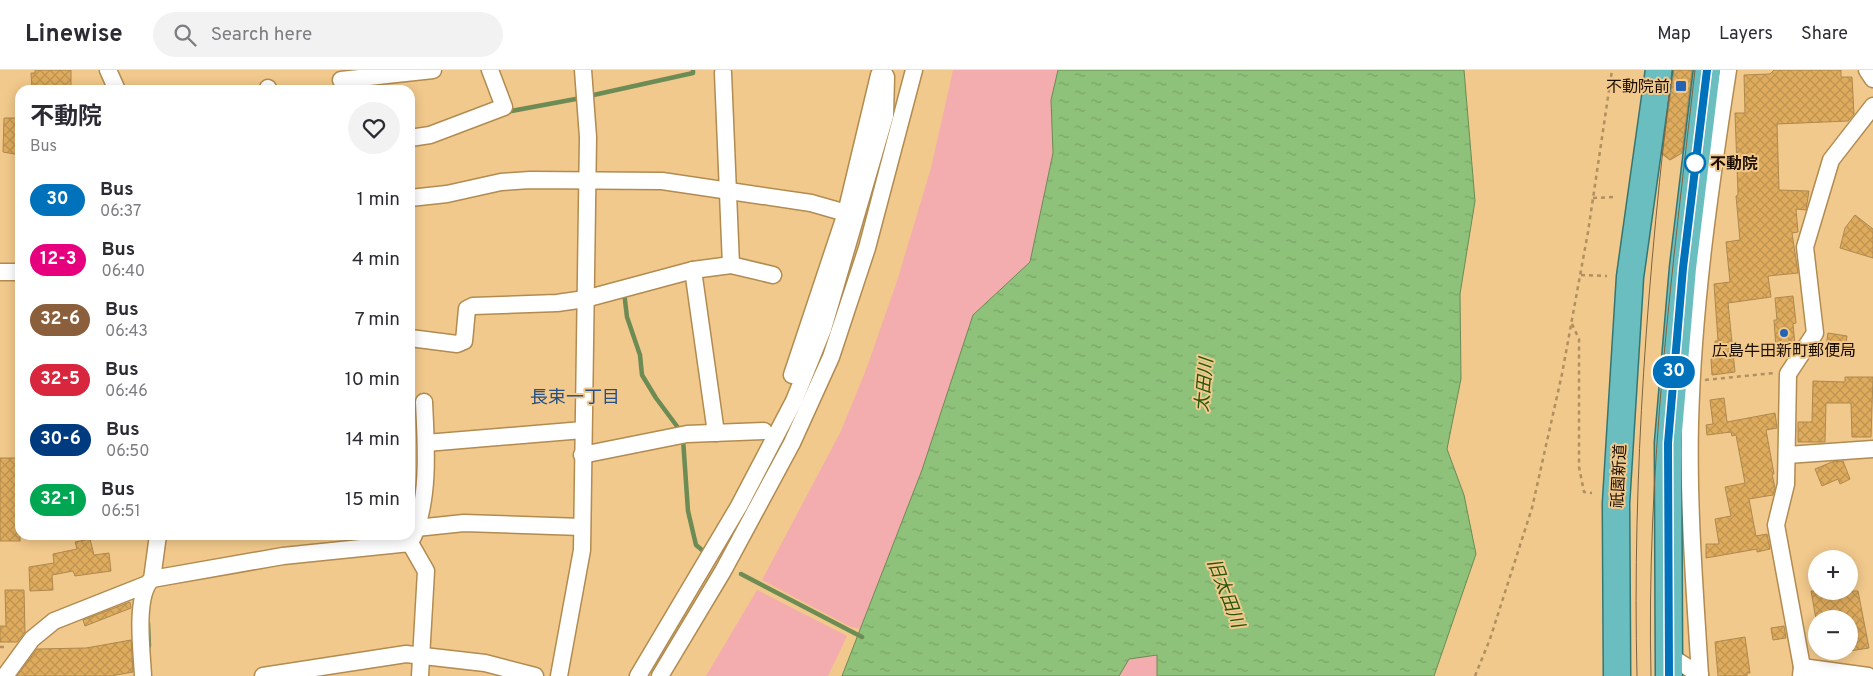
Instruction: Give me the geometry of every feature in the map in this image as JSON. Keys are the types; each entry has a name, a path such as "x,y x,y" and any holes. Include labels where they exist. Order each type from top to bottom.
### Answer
{"highway":[{"name":"祇園新道","path":"1617,676 1616,503 1620,242 1641,70"},
{"name":"祇園新道","path":"1619,276 1659,70"},
{"path":"1668,666 1679,448 1697,227 1707,70"}],"street":[{"path":"108,70 115,85"},
{"path":"341,80 432,70"},
{"path":"415,137 430,135 504,107 490,70"},
{"path":"559,676 582,550 588,137 582,70"},
{"path":"792,375 846,214 881,70"},
{"path":"625,676 631,669 641,672 739,506 794,401 823,329 852,236 885,116 886,77 881,70"},
{"path":"660,676 723,571 792,443 831,357 867,248 914,70"},
{"path":"1697,227 1712,170 1728,70"},
{"path":"1867,70 1873,79"},
{"path":"723,74 731,265"},
{"path":"1868,676 1802,672 1776,525 1786,484 1788,374 1815,333 1805,247 1831,160 1873,106"},
{"path":"415,197 447,194 501,182 530,180 662,181 811,203 846,214"},
{"path":"415,339 457,344 464,341 467,309 473,306 557,303 585,299 693,270 731,265 772,275"},
{"path":"693,270 716,433"},
{"path":"0,272 15,272"},
{"path":"424,402 426,443 423,494 416,528 464,523 582,528"},
{"path":"426,443 583,430"},
{"path":"582,455 686,434 764,431"},
{"path":"1668,666 1700,676 1689,504 1679,448"},
{"path":"1787,455 1873,449"},
{"path":"143,676 141,605 149,582 157,540"},
{"path":"5,676 32,638 54,621 149,582 283,556 410,543"},
{"path":"410,543 426,571 420,676"},
{"path":"267,676 406,654 485,663 535,676"}],"path":[{"path":"1475,676 1490,639 1532,508 1572,323 1612,70"},
{"path":"1593,198 1615,197"},
{"path":"1580,275 1619,276"},
{"path":"1572,323 1579,339 1578,467 1584,492 1592,493"},
{"path":"1701,380 1778,372 1788,374"}],"shaded area":[{"path":"953,70 1058,70 1051,100 1053,153 1030,262 973,315 922,470 860,629 851,627 762,580 841,431 867,367 897,281 931,168"},
{"path":"757,590 847,636 828,676 706,676"},
{"path":"1157,655 1157,676 1119,676 1129,659"}],"water":[{"path":"1058,70 1464,70 1475,201 1460,294 1461,379 1447,449 1464,495 1476,554 1434,676 1157,676 1157,655 1129,659 1119,676 842,676 922,470 973,315 1030,262 1053,153 1051,100"}],"building":[{"path":"35,70 71,70 71,85 32,85 31,73 35,73"},
{"path":"1674,70 1692,70 1682,153 1670,160 1662,154"},
{"path":"1774,70 1841,70 1841,77 1852,77 1854,114 1848,121 1777,124 1779,190 1809,191 1806,210 1796,209 1798,232 1792,233 1798,273 1768,276 1771,297 1728,303 1735,372 1712,375 1711,359 1717,358 1715,341 1718,341 1714,284 1730,282 1726,242 1740,240 1736,196 1738,195 1735,113 1745,113 1744,75 1770,74"},
{"path":"4,118 15,118 15,154 3,152"},
{"path":"1855,215 1873,229 1873,258 1840,248 1845,228"},
{"path":"1793,296 1796,323 1793,324 1795,345 1776,348 1774,320 1777,320 1775,298"},
{"path":"1828,333 1847,336 1845,349 1826,346"},
{"path":"1845,377 1873,377 1871,437 1852,437 1851,403 1826,403 1825,442 1798,442 1798,422 1812,422 1813,381 1845,382"},
{"path":"1724,398 1727,422 1775,413 1777,428 1766,430 1774,474 1772,474 1775,488 1773,495 1749,499 1756,536 1767,534 1770,549 1757,552 1757,549 1706,558 1706,544 1719,544 1715,519 1731,516 1725,487 1745,483 1736,435 1732,436 1731,432 1707,435 1706,425 1713,424 1710,400"},
{"path":"0,458 15,458 15,540 20,541 0,541"},
{"path":"1843,461 1850,479 1840,484 1838,479 1822,486 1815,469 1832,462"},
{"path":"90,540 94,555 109,553 111,571 75,576 73,571 52,575 53,590 30,591 29,567 54,563 53,554 77,549 75,542"},
{"path":"5,590 24,590 25,632 17,642 0,642 0,626 6,626"},
{"path":"1858,591 1869,648 1858,650 1858,610 1814,610 1813,600 1858,600"},
{"path":"130,602 131,608 85,626 83,620"},
{"path":"1784,626 1786,638 1773,640 1771,628"},
{"path":"1745,637 1750,673 1747,673 1747,676 1718,676 1715,642"},
{"path":"131,640 133,672 111,676 17,676 37,649 86,648"}],"waterway":[{"path":"589,96 693,73 693,70"},
{"path":"506,112 581,98"},
{"path":"624,292 627,317 640,355 642,375 679,429"},
{"path":"683,439 688,511 696,545 702,550"},
{"path":"741,574 862,637"},
{"path":"148,623 149,646"}],"tram line":[{"path":"1637,676 1637,524 1644,372 1656,220 1672,70"},
{"path":"1651,676 1653,524 1662,373 1695,70"}],"bus line":[{"name":"30","path":"1669,676 1668,443 1683,268 1707,70"}],"place":[{"name":"不動院前","path":"1681,86"},
{"name":"不動院","path":"1695,163"},
{"name":"広島牛田新町郵便局","path":"1784,333"}],"district":[{"name":"長束一丁目","path":"575,397"}],"water label":[{"name":"太田川","path":"1204,385"},
{"name":"旧太田川","path":"1226,593"}]}
